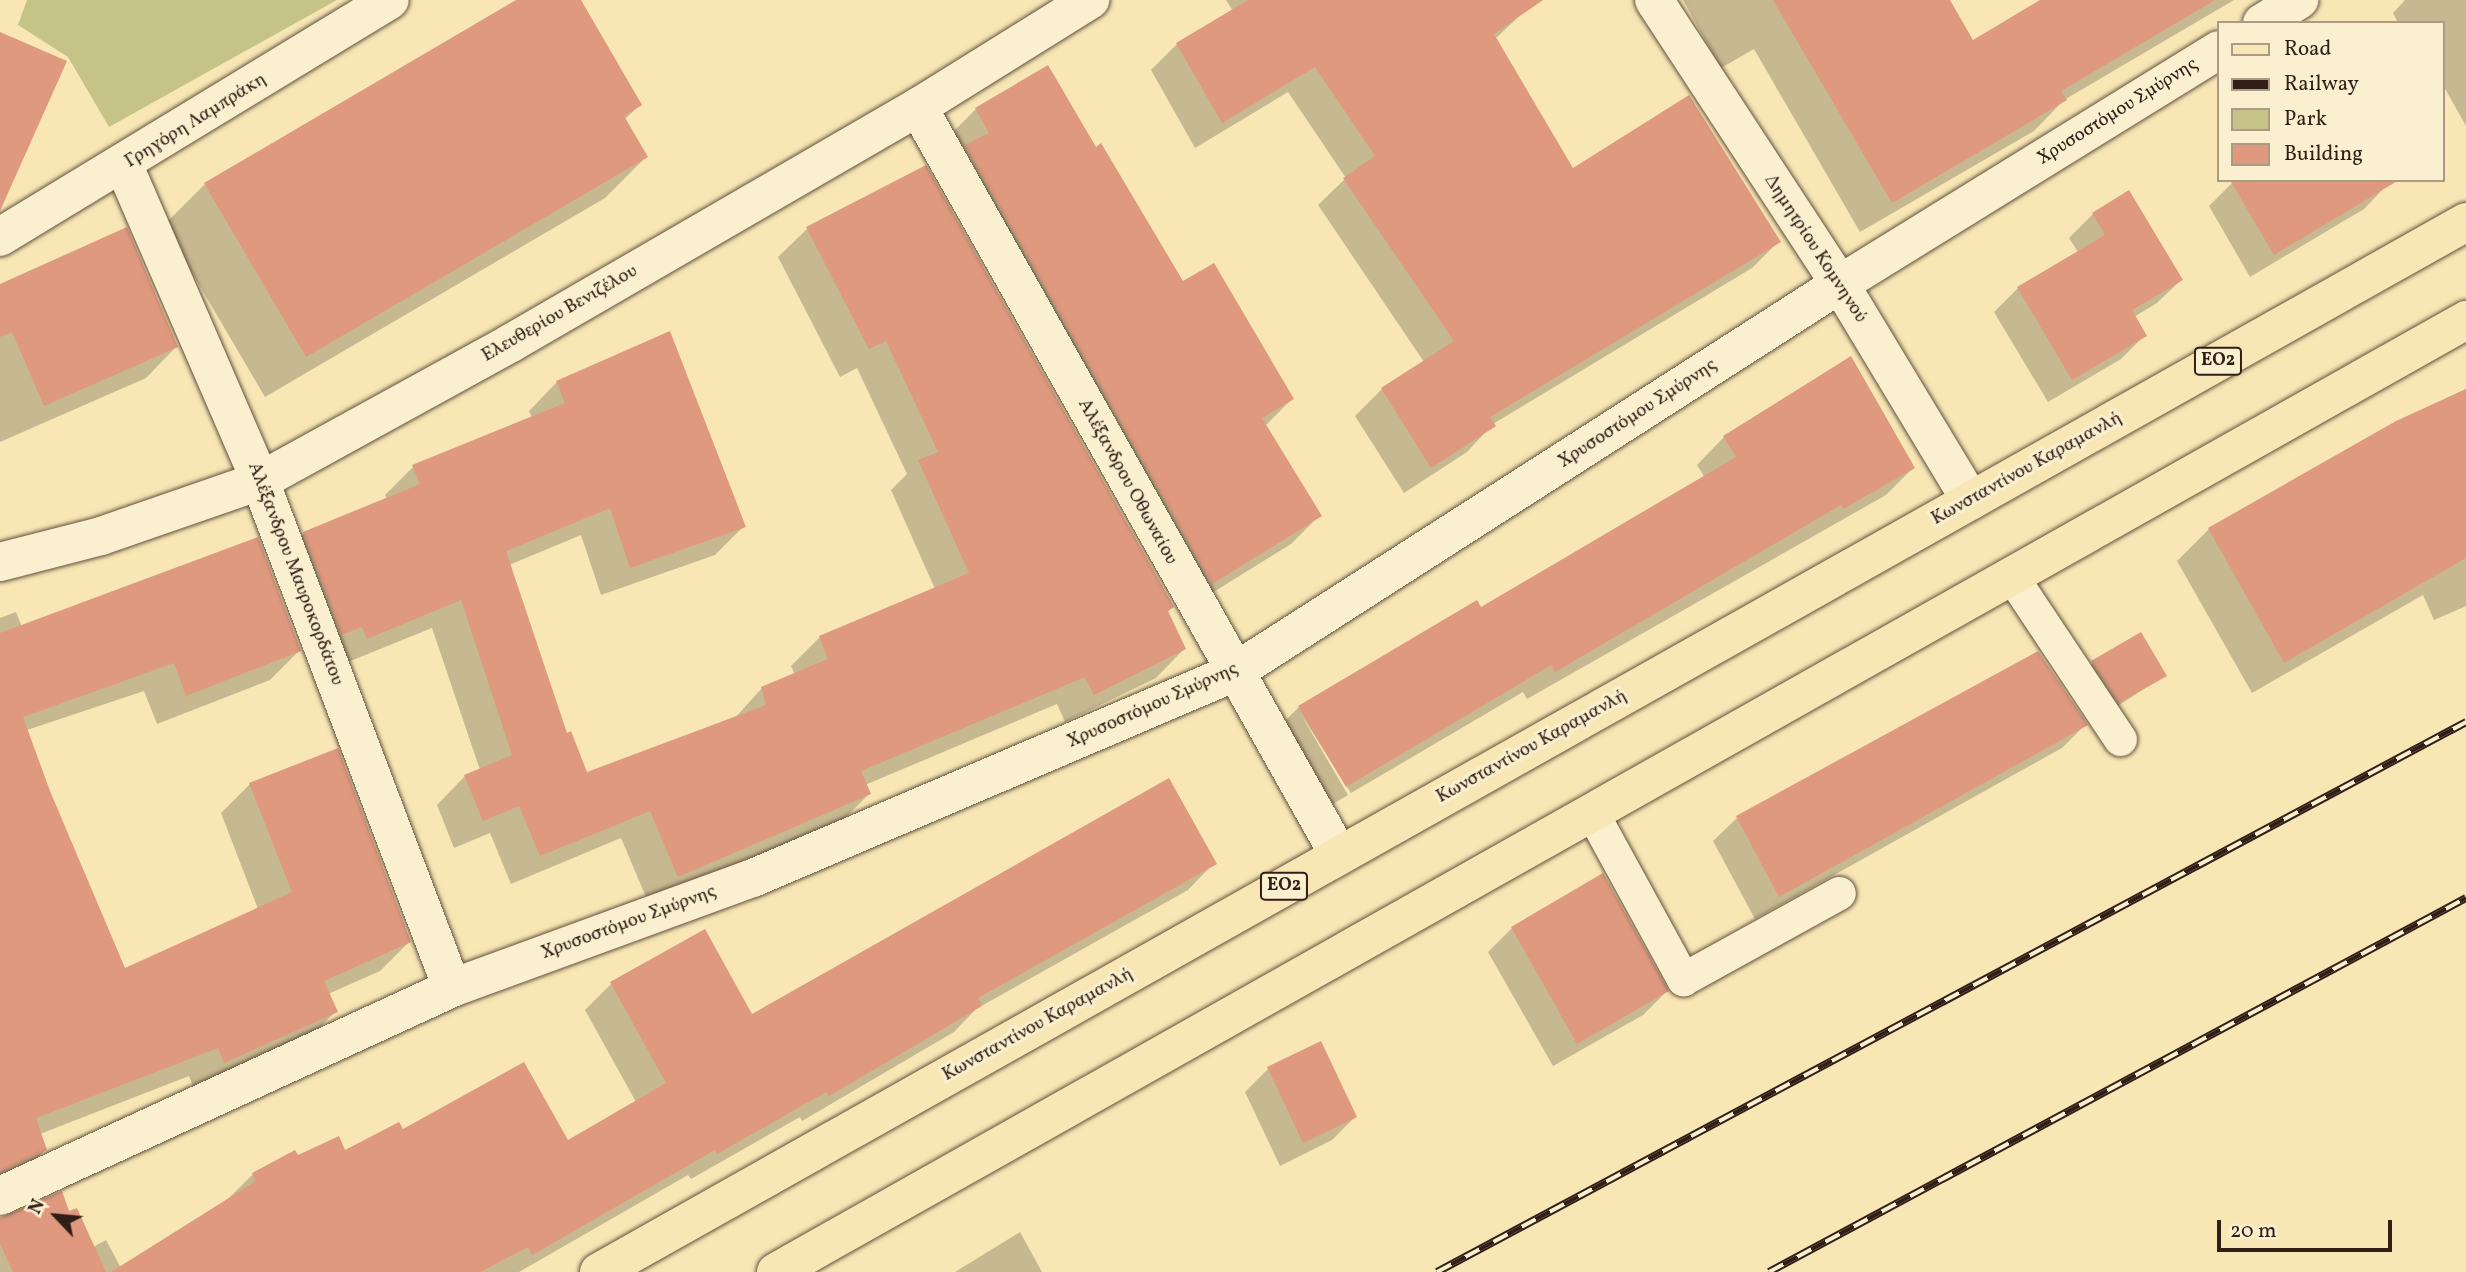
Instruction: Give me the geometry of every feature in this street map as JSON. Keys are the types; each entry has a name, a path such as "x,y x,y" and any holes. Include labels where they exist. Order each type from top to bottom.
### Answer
{"main road":[{"name":"Κωνσταντίνου Καραμανλή","path":"598,1272 2466,222"},
{"path":"776,1272 2466,320"}],"street":[{"name":"Γρηγόρη Λαμπράκη","path":"0,237 124,166 390,0"},
{"name":"Ελευθερίου Βενιζέλου","path":"0,562 101,536 260,481 511,343 918,107 1090,0"},
{"name":"Δημητρίου Κομνηνού","path":"1654,0 1840,284 1970,501"},
{"path":"2265,21 2299,0"},
{"name":"Χρυσοστόμου Σμύρνης","path":"0,1196 452,988 753,878 1233,673 1840,284 2218,51"},
{"name":"Αλέξανδρου Οθωναίου","path":"918,107 1233,673 1339,855"},
{"name":"Αλέξανδρου Μαυροκορδάτου","path":"124,166 260,481 452,988"}],"lane":[{"path":"2011,575 2120,739"},
{"path":"1591,811 1684,979 1839,893"}],"green space":[{"path":"27,0 337,0 109,127 68,57 18,25"}],"building":[{"path":"516,0 581,0 642,105 624,116 648,157 306,357 204,183"},
{"path":"1248,0 1543,0 1494,34 1573,168 1689,95 1781,242 1490,417 1496,426 1431,468 1381,388 1454,341 1343,178 1375,156 1315,67 1222,123 1176,43"},
{"path":"1773,0 1950,0 1973,40 2040,0 2215,0 2061,91 2067,100 1892,203"},
{"path":"0,32 67,61 0,211"},
{"path":"1048,65 1096,147 1101,143 1183,281 1214,263 1294,399 1262,418 1322,516 1212,584 965,145 989,133 975,108"},
{"path":"926,165 1174,607 1168,611 1186,649 1094,695 1085,677 861,771 871,794 678,877 650,811 540,856 519,806 483,821 464,775 512,755 461,600 367,639 362,627 342,635 303,532 420,484 412,465 565,403 556,381 670,331 746,527 630,568 610,508 506,551 567,733 571,731 587,772 766,705 761,687 828,659 819,636 969,573 918,460 938,452 886,341 869,349 806,227"},
{"path":"2231,182 2396,182 2274,255"},
{"path":"2129,190 2183,280 2132,310 2147,336 2072,380 2017,287 2105,235 2092,213"},
{"path":"127,227 178,347 44,406 12,332 0,337 0,284"},
{"path":"1851,356 1915,468 1843,509 1841,505 1555,672 1551,665 1346,787 1298,706 1477,600 1481,607 1736,457 1723,436"},
{"path":"2466,389 2466,558 2284,663 2208,528 2396,421"},
{"path":"258,537 301,651 186,696 174,663 23,717 50,791 125,968 292,892 249,783 338,748 411,942 324,981 338,1012 224,1063 218,1048 36,1118 47,1150 0,1172 0,633"},
{"path":"2141,632 2167,676 2119,703 2091,661"},
{"path":"2038,651 2088,725 1779,897 1736,816"},
{"path":"1169,778 1217,864 978,998 982,1006 829,1096 826,1092 717,1154 715,1150 532,1255 528,1247 480,1272 111,1272 256,1181 252,1173 295,1150 298,1155 339,1136 345,1150 399,1122 403,1129 524,1062 568,1140 666,1083 610,982 705,929 752,1014"},
{"path":"1603,873 1669,991 1577,1044 1511,927"},
{"path":"1321,1041 1357,1117 1303,1143 1267,1067"},
{"path":"62,1191 69,1211 77,1208 106,1272 13,1272 0,1244 0,1218"}],"railway":[{"path":"1437,1272 2466,722"},
{"path":"1769,1272 2466,898"}]}
